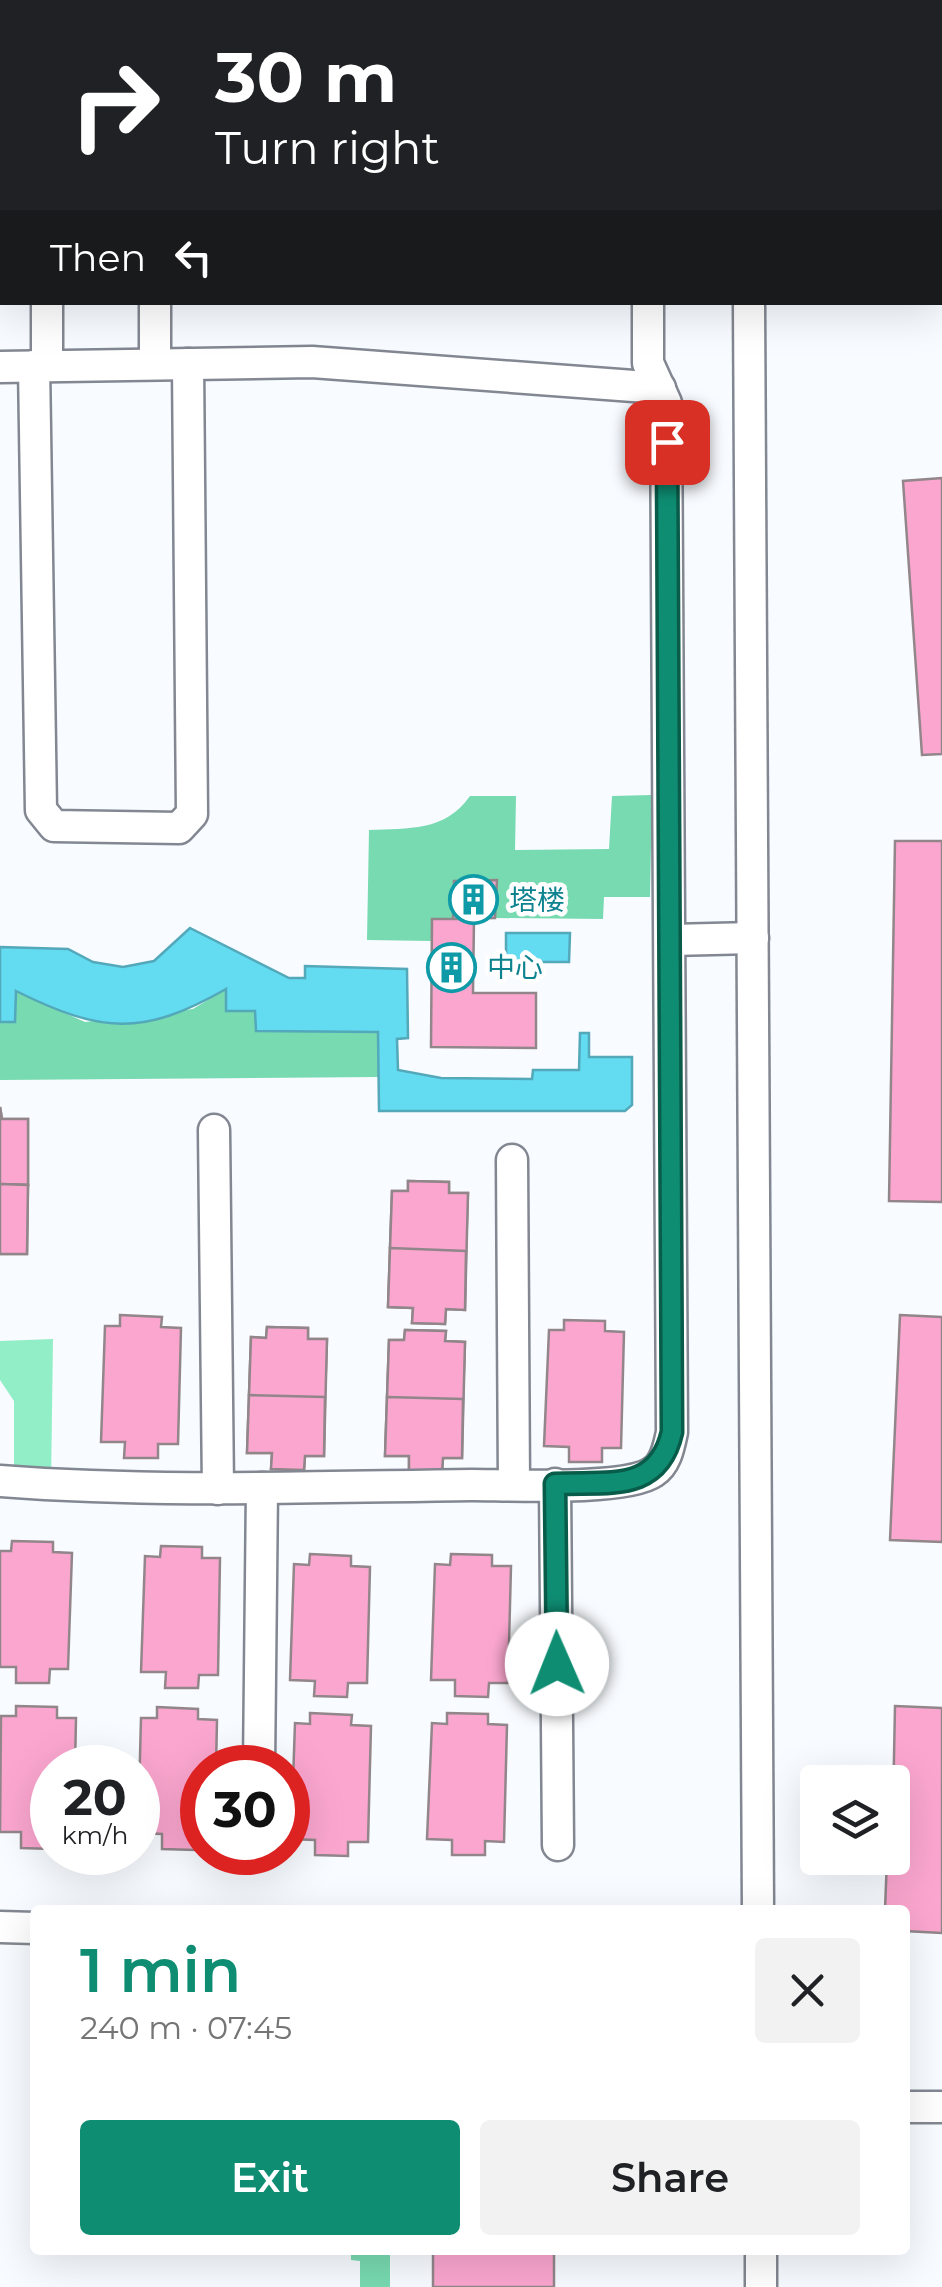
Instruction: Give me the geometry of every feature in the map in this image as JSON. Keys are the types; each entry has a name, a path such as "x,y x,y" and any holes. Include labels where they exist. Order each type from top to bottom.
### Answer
{"street":[{"path":"46,305 41,366 41,810 54,826 179,828 192,814 188,364"},
{"path":"154,305 155,364"},
{"path":"0,1481 112,1489 555,1484 632,1480 654,1472 667,1454 672,1432 666,403 648,363 648,305"},
{"path":"750,305 758,1905"},
{"path":"0,367 312,362 660,388"},
{"path":"671,940 753,938"},
{"path":"214,1130 218,1489"},
{"path":"512,1160 514,1484"},
{"path":"555,1484 558,1844"},
{"path":"259,1745 262,1488"},
{"path":"0,1927 30,1928"},
{"path":"910,2107 942,2107"},
{"path":"760,2255 761,2287"}],"green space":[{"path":"652,795 650,897 604,897 603,919 495,918 496,880 454,881 453,919 432,920 431,941 367,940 369,830 412,828 437,822 460,808 470,796 516,796 515,850 609,849 612,796"},
{"path":"226,989 255,1011 256,1031 378,1031 378,1077 0,1080 0,1022 15,1022 15,991 85,1022 193,1009"},
{"path":"53,1339 51,1485 14,1482 14,1401 0,1380 0,1341"},
{"path":"351,2255 390,2255 390,2287 360,2287 360,2261 351,2260"}],"water":[{"path":"190,928 289,978 305,978 305,966 407,969 408,1038 397,1039 398,1070 441,1078 532,1079 533,1070 579,1070 580,1033 589,1033 589,1057 632,1057 632,1105 625,1111 379,1111 378,1032 256,1031 255,1011 226,1011 226,989 170,1015 121,1024 73,1015 16,991 15,1022 0,1022 0,947 68,949 93,962 123,967 154,961"},
{"path":"506,933 570,933 569,962 506,962"}],"building":[{"path":"942,478 942,754 922,755 903,481"},
{"path":"895,841 942,841 942,1202 889,1201"},
{"name":"塔楼","path":"497,880 495,918 453,919 454,881"},
{"name":"中心","path":"432,919 474,919 473,993 536,993 536,1048 431,1047"},
{"path":"0,1107 2,1119 28,1119 28,1185 0,1184"},
{"path":"0,1107 2,1119 28,1119 28,1185 0,1184"},
{"path":"408,1181 449,1182 449,1193 468,1193 466,1251 390,1248 392,1191 408,1191"},
{"path":"408,1181 449,1182 449,1193 468,1193 465,1310 446,1309 445,1324 412,1323 413,1308 388,1307 392,1191 408,1191"},
{"path":"0,1184 28,1185 27,1254 0,1254"},
{"path":"0,1184 28,1185 27,1254 0,1254"},
{"path":"390,1248 466,1251 465,1310 446,1309 445,1324 412,1323 413,1308 388,1307"},
{"path":"120,1315 162,1317 161,1327 181,1328 178,1444 158,1444 158,1458 124,1458 125,1442 101,1442 105,1326 120,1326"},
{"path":"900,1315 942,1317 942,1542 890,1540"},
{"path":"564,1320 605,1321 605,1331 624,1332 621,1448 602,1448 602,1462 569,1462 569,1447 544,1446 549,1330 564,1330"},
{"path":"267,1327 308,1328 308,1339 327,1339 325,1397 249,1395 251,1337 266,1338"},
{"path":"267,1327 308,1328 308,1339 327,1339 324,1456 305,1456 304,1470 271,1469 272,1453 247,1453 251,1337 266,1338"},
{"path":"405,1330 446,1331 445,1341 465,1342 463,1399 387,1397 389,1340 404,1340"},
{"path":"405,1330 446,1331 445,1341 465,1342 462,1458 443,1458 442,1472 409,1472 409,1456 385,1456 389,1340 404,1340"},
{"path":"249,1395 325,1397 324,1456 305,1456 304,1470 271,1469 272,1453 247,1453"},
{"path":"387,1397 463,1399 462,1458 443,1458 442,1472 409,1472 409,1456 385,1456"},
{"path":"12,1541 53,1542 53,1552 72,1553 68,1669 50,1669 49,1683 16,1683 16,1667 0,1667 0,1551 11,1551"},
{"path":"161,1546 202,1547 202,1558 220,1558 218,1675 199,1675 198,1688 165,1688 166,1672 141,1672 145,1556 160,1557"},
{"path":"310,1554 351,1556 351,1566 370,1567 367,1683 348,1683 347,1697 314,1696 315,1681 290,1680 294,1564 309,1565"},
{"path":"451,1554 492,1555 492,1566 511,1566 508,1683 489,1683 488,1697 455,1696 455,1680 431,1680 435,1564 450,1565"},
{"path":"16,1706 57,1707 57,1718 76,1718 75,1745 30,1745 30,1848 21,1848 21,1832 0,1832 1,1716 16,1716"},
{"path":"895,1706 942,1708 942,1933 910,1931 910,1905 885,1905 886,1875 910,1875 910,1765 894,1765"},
{"path":"157,1707 198,1709 198,1719 217,1720 216,1745 180,1745 180,1850 162,1849 160,1745 140,1745 141,1718 157,1718"},
{"path":"310,1713 352,1715 351,1725 371,1726 368,1842 348,1842 348,1856 315,1855 315,1840 310,1840 310,1745 294,1745 295,1723 310,1724"},
{"path":"447,1713 488,1714 488,1724 507,1725 504,1842 485,1841 485,1855 452,1855 452,1840 427,1839 432,1723 447,1724"},
{"path":"433,2255 554,2255 554,2287 433,2287"}],"place":[{"name":"塔楼","path":"474,900"},
{"name":"中心","path":"452,967"}],"route":[{"path":"557,1664 555,1484 632,1480 654,1472 667,1454 672,1432 667,442"}]}
